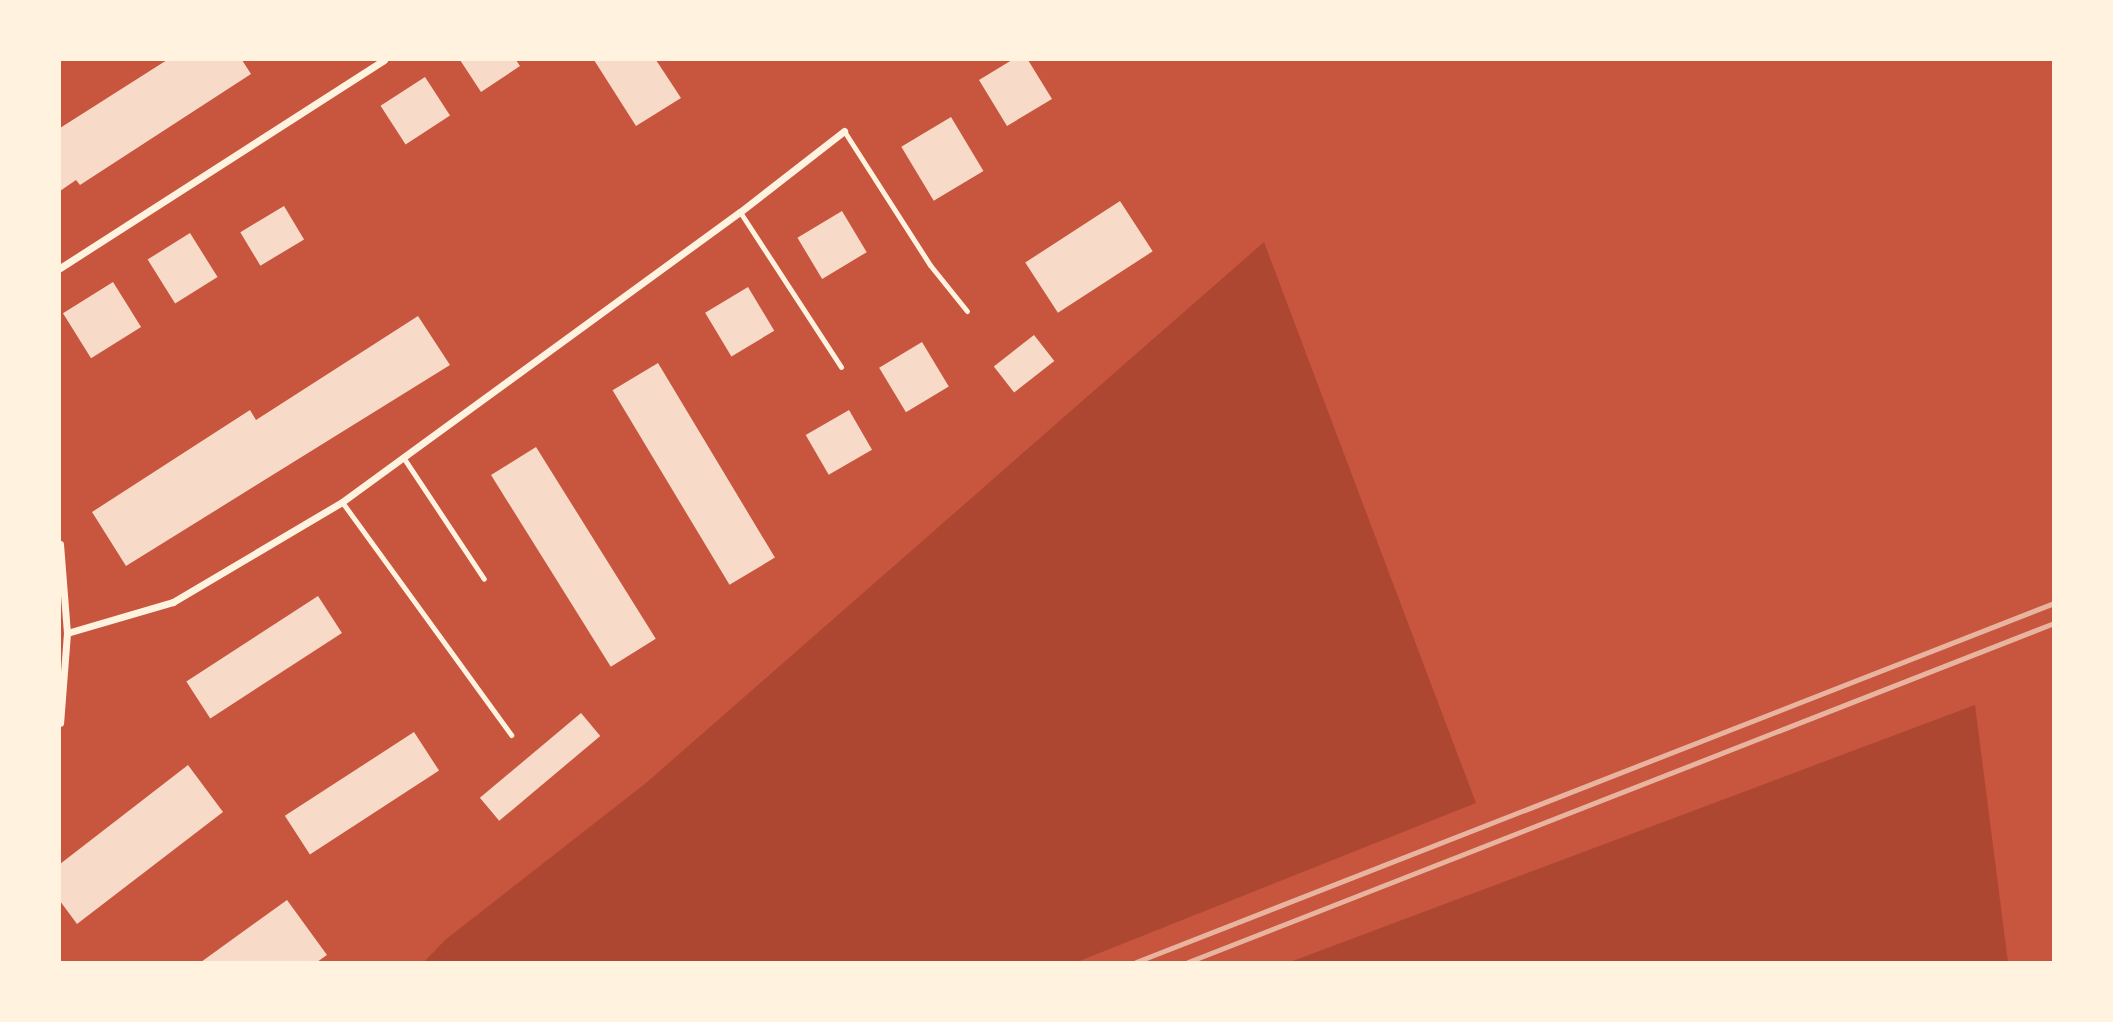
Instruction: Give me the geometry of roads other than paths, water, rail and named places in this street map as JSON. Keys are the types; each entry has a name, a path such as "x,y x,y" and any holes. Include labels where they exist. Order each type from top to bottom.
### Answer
{"street":[{"path":"60,268 384,60"},
{"path":"67,633 173,603 342,502 740,212 844,131"},
{"path":"60,544 67,633 60,723"}],"lane":[{"path":"844,131 930,265 967,311"},
{"path":"740,212 841,367"},
{"path":"403,457 484,579"},
{"path":"342,502 511,735"}],"railway":[{"path":"1136,962 2054,603"},
{"path":"1188,962 2054,623"}]}
